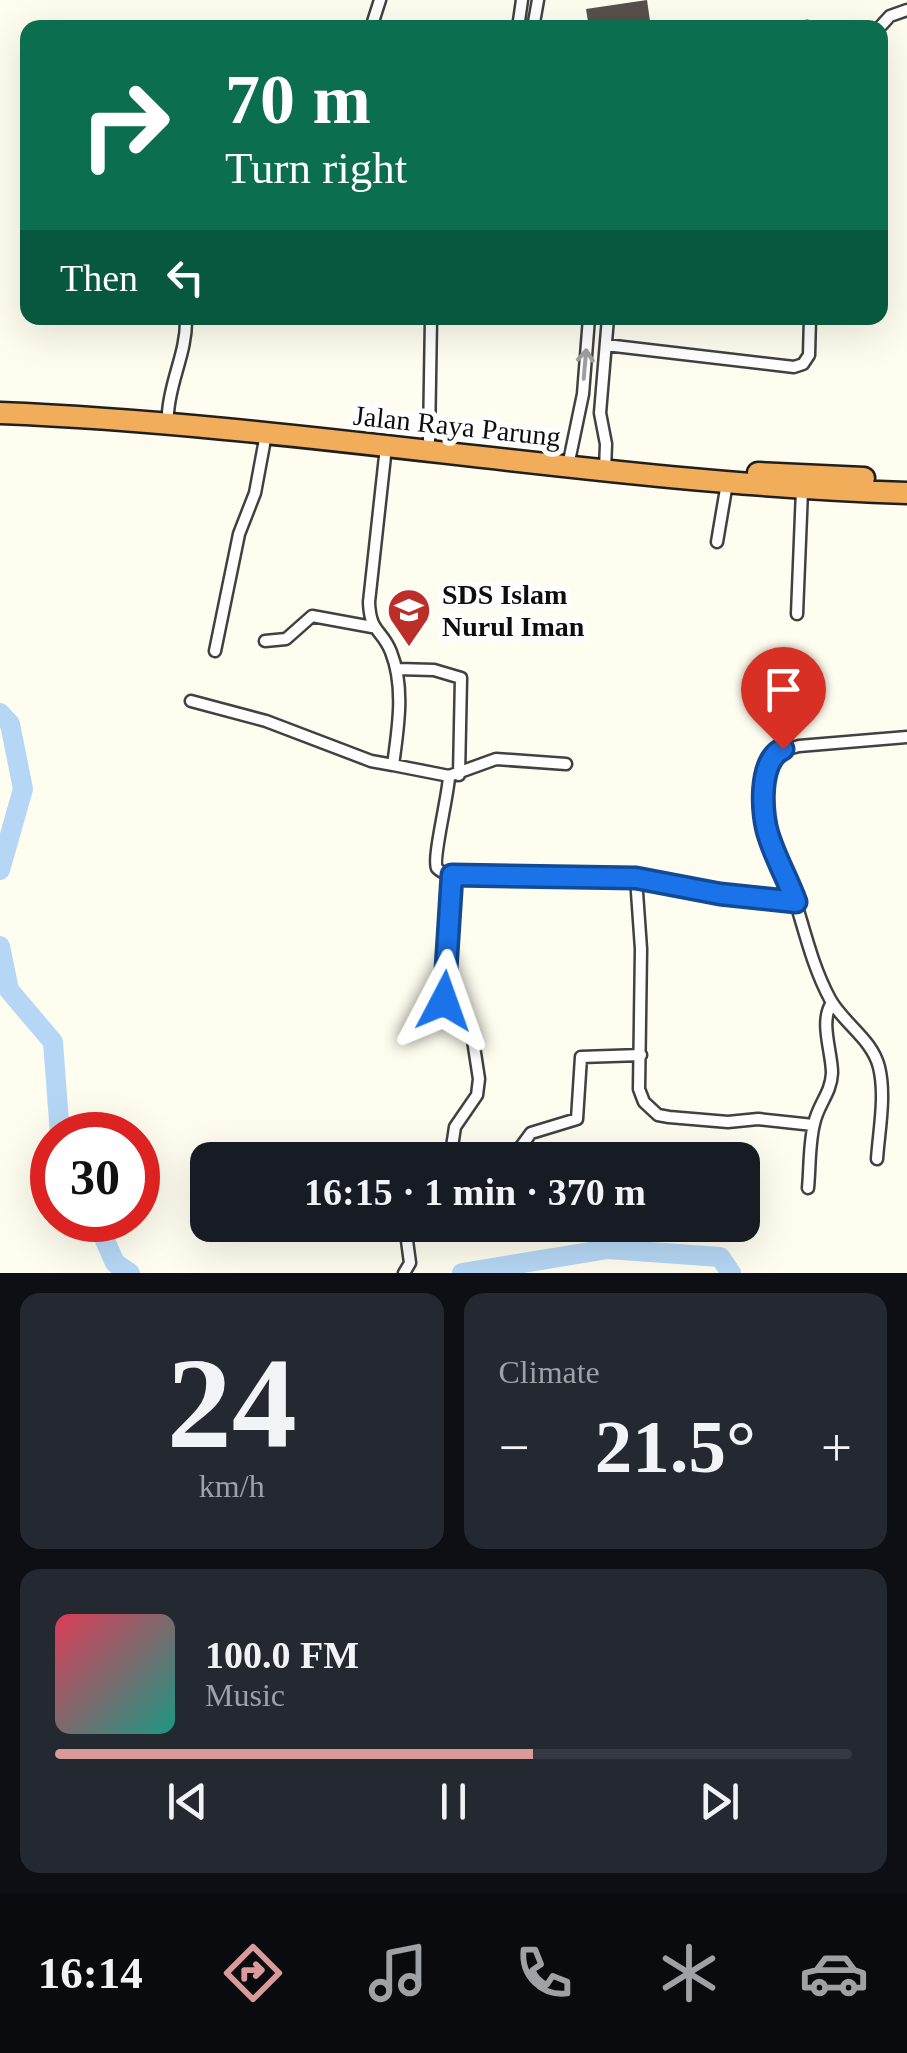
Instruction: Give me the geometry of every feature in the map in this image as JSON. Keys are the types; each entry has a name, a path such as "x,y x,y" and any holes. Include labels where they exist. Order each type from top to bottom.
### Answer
{"highway":[{"name":"Jalan Raya Parung","path":"0,401 168,413 266,434 386,447 568,459"},
{"name":"Jalan Raya Parung","path":"0,413 429,440 606,463 907,480"},
{"name":"Jalan Raya Parung","path":"606,463 727,483 907,493"}],"street":[{"path":"888,0 890,16"},
{"path":"886,20 907,10"},
{"path":"168,413 170,393 182,360 185,325"},
{"path":"429,440 431,325"},
{"path":"568,459 578,421 589,325"},
{"path":"606,463 601,396 607,325"},
{"path":"606,345 794,367 804,364 809,355 810,325"},
{"path":"582,394 601,396"},
{"path":"578,421 602,423"},
{"path":"215,651 266,434"},
{"path":"386,447 369,602 372,627 387,644 397,669 399,710 393,765"},
{"path":"717,542 727,483"},
{"path":"798,614 802,490"},
{"path":"265,640 286,639 312,616 372,627"},
{"path":"397,669 434,670 461,678 454,775 435,860 438,869 452,875 636,878 720,894 796,902"},
{"path":"191,701 232,710 371,762 454,775 496,759 566,764"},
{"path":"876,1159 882,1088 878,1065 872,1050 832,1003 807,948 796,902 769,838 764,811 776,752 800,746 907,736"},
{"path":"452,875 444,1006 473,1040 479,1079 477,1096 455,1127 453,1142"},
{"path":"636,878 641,949 639,1089 644,1102 658,1115 814,1124"},
{"path":"808,1188 814,1124 830,1089 831,1048 826,1016 832,1003"},
{"path":"524,1142 531,1133 576,1119 581,1057 641,1055"},
{"path":"404,1273 410,1263 409,1242"}],"building":[{"path":"647,0 650,20 588,20 586,9"}],"waterway":[{"path":"0,713 10,724 23,789 0,870"},
{"path":"0,946 9,990 53,1042 58,1112"},
{"path":"106,1242 115,1263 130,1273"},
{"path":"462,1273 608,1249 720,1257 731,1273"}],"place":[{"name":"SDS Islam Nurul Iman","path":"409,648"}],"route":[{"path":"444,1001 452,875 636,878 696,891 796,902 769,838 764,811 769,764 776,752 783,749"}]}
